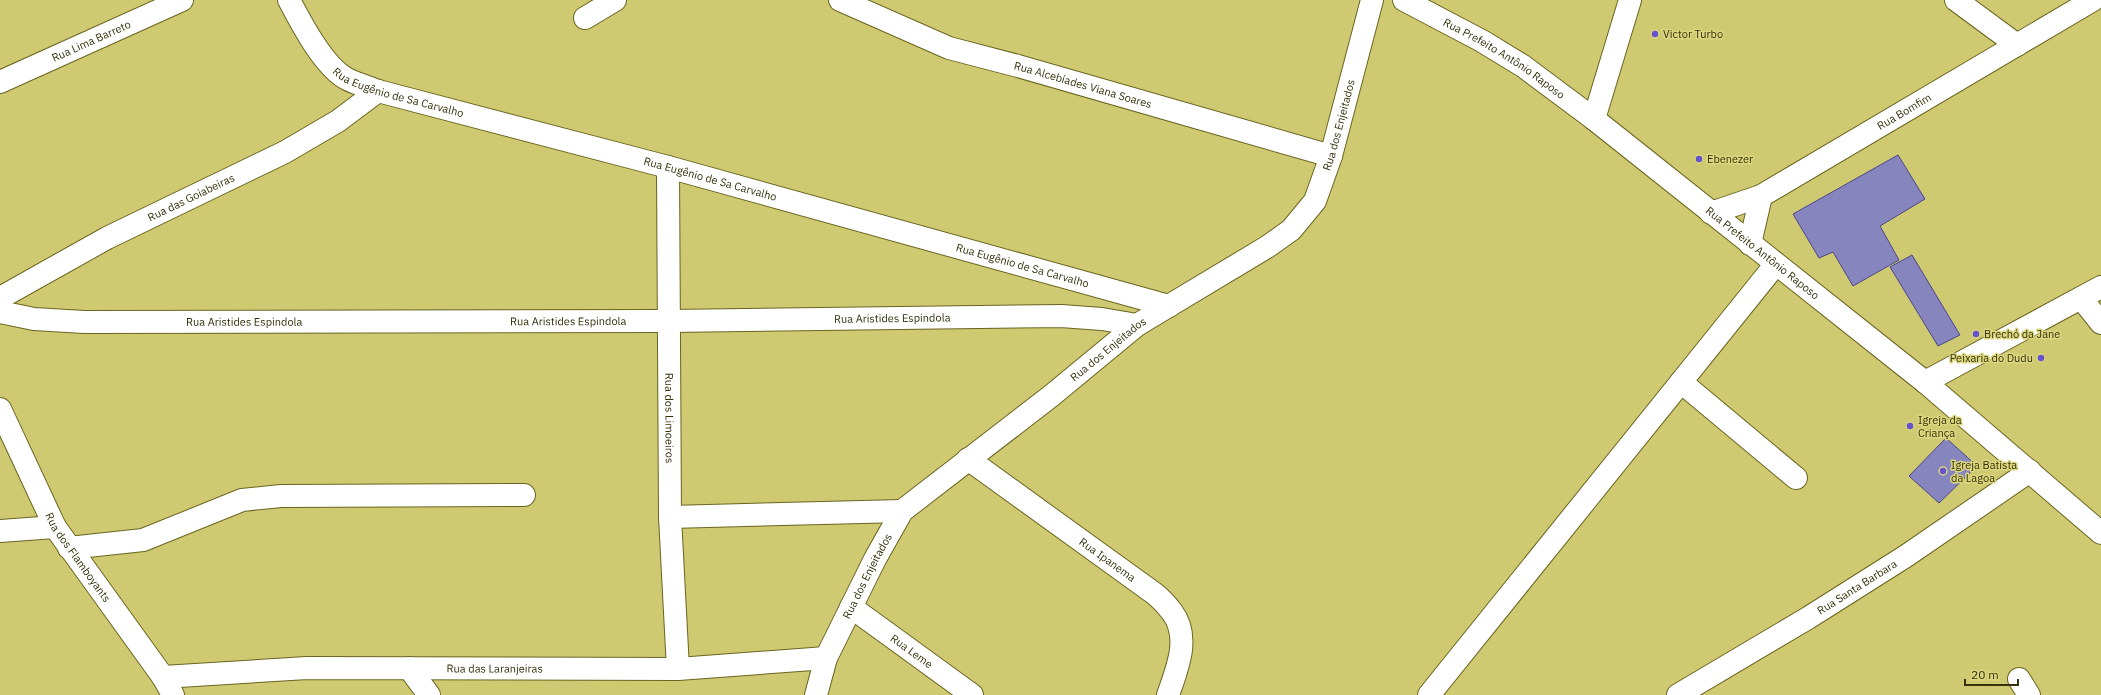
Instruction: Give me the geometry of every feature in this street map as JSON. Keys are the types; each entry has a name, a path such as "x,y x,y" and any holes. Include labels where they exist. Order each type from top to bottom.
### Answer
{"street":[{"name":"Rua Lima Barreto","path":"0,82 182,0"},
{"name":"Rua Eugênio de Sa Carvalho","path":"289,0 303,26 321,54 346,78 378,91 668,167 1169,306"},
{"path":"585,18 615,0"},
{"name":"Rua Alcebíades Viana Soares","path":"840,0 949,48 1018,66 1331,156"},
{"name":"Rua dos Enjeitados","path":"816,695 826,658 851,607 902,511 1051,396 1137,325 1268,247 1291,230 1315,201 1331,156 1372,0"},
{"name":"Rua Prefeito Antônio Raposo","path":"1404,0 1482,41 1523,66 1594,118 1711,213 1925,382 2101,533"},
{"path":"1594,118 1630,0"},
{"path":"1956,0 2017,45"},
{"name":"Rua Bomfim","path":"1711,213 1761,196 2093,0"},
{"name":"Rua das Goiabeiras","path":"0,298 107,238 285,152 338,122 378,91"},
{"name":"Rua dos Limoeiros","path":"668,167 670,517 678,669"},
{"path":"1750,244 1761,196"},
{"path":"1429,695 1776,264"},
{"path":"1925,382 2101,287"},
{"path":"2081,298 2101,323"},
{"name":"Rua Aristides Espindola","path":"0,312 34,319 84,322 670,321 1061,316 1102,319 1137,325"},
{"path":"1682,382 1796,478"},
{"name":"Rua dos Flamboyants","path":"0,409 6,435 55,527 168,686"},
{"name":"Rua Ipanema","path":"968,459 1155,594 1173,612 1181,629 1181,649 1168,695"},
{"name":"Rua Santa Barbara","path":"1678,695 1808,618 1906,556 2030,471"},
{"path":"69,548 143,540 242,500 266,497 524,495"},
{"path":"670,517 902,511"},
{"path":"0,531 55,527"},
{"name":"Rua Leme","path":"851,607 972,695"},
{"name":"Rua das Laranjeiras","path":"168,686 307,668 678,669 826,658"},
{"path":"409,668 429,695"}],"building":[{"path":"1898,155 1925,199 1880,226 1899,260 1853,286 1833,252 1819,258 1793,214"},
{"path":"1912,255 1960,335 1938,346 1890,267"},
{"name":"Igreja Batista da Lagoa","path":"1946,438 1977,466 1939,503 1909,476"}],"place":[{"name":"Victor Turbo","path":"1655,34"},
{"name":"Ebenezer","path":"1699,159"},
{"name":"Brechó da Jane","path":"1976,334"},
{"name":"Peixaria do Dudu","path":"2041,358"},
{"name":"Igreja da Criança","path":"1910,426"},
{"name":"Igreja Batista da Lagoa","path":"1943,471"}]}
